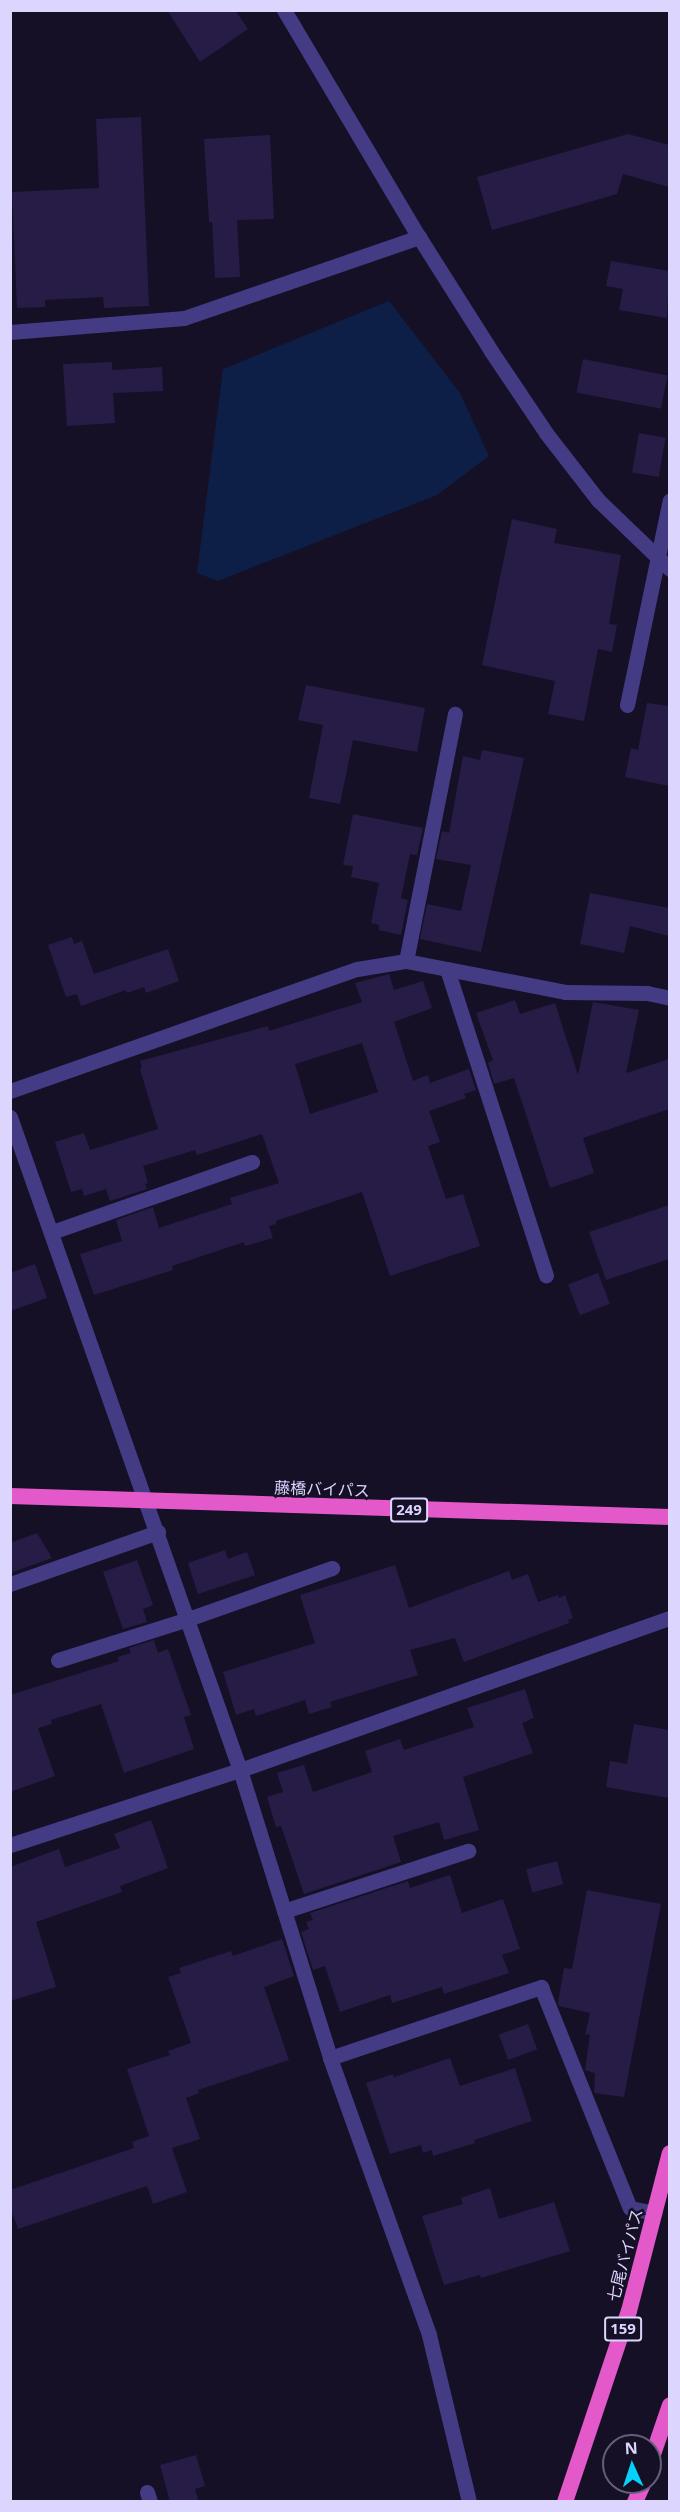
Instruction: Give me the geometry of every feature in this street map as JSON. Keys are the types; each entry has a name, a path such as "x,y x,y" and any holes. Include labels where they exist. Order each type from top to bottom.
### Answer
{"highway":[{"name":"藤橋バイパス","path":"10,1496 669,1517"},
{"name":"七尾バイパス","path":"565,2502 629,2311 669,2153"},
{"path":"660,2434 669,2405"}],"street":[{"path":"284,10 419,237 546,433 598,500 669,569"},
{"path":"10,332 184,318 419,237"},
{"path":"627,705 669,500"},
{"path":"405,961 455,714"},
{"path":"10,1091 357,969 405,961 565,992 647,993 669,998"},
{"path":"447,969 546,1275"},
{"path":"10,1117 148,1502 240,1770 330,2058 429,2334 469,2502"},
{"path":"52,1232 252,1162"},
{"path":"10,1584 158,1532"},
{"path":"58,1660 188,1619 332,1568"},
{"path":"10,1845 240,1770 669,1618"},
{"path":"284,1911 468,1851"},
{"path":"330,2058 541,1988 630,2208 655,2213"}],"water":[{"path":"389,301 460,393 489,456 437,495 218,581 197,573 223,369"}],"building":[{"path":"167,10 235,10 248,29 200,62"},
{"path":"141,117 149,306 104,308 103,297 45,300 45,307 17,308 12,192 99,188 96,119"},
{"path":"628,134 669,145 669,187 623,174 617,194 492,230 477,177"},
{"path":"270,135 274,219 237,220 240,277 215,278 204,139"},
{"path":"611,261 669,271 667,318 619,310 623,289 606,286"},
{"path":"583,359 667,375 661,409 577,392"},
{"path":"112,362 112,370 162,367 163,391 113,393 115,423 67,426 63,364"},
{"path":"639,433 666,438 659,477 632,472"},
{"path":"512,519 557,529 554,543 621,555 609,624 617,625 612,652 598,649 584,721 548,714 555,681 482,665"},
{"path":"306,685 425,708 417,752 353,740 340,804 309,798 323,725 298,720"},
{"path":"647,703 669,706 669,786 625,777 631,748 638,750"},
{"path":"482,750 524,758 481,952 420,939 427,904 461,911 471,865 436,859 442,831 449,833 463,756 480,760"},
{"path":"353,814 423,828 417,855 410,854 401,898 408,900 401,935 379,930 379,925 371,923 379,883 351,877 353,866 343,865"},
{"path":"590,893 669,908 669,936 630,926 624,953 580,944"},
{"path":"72,937 74,944 82,941 94,974 168,949 179,981 146,993 144,987 127,993 126,990 81,1006 77,994 66,997 48,945"},
{"path":"389,974 394,990 423,981 432,1008 394,1022 413,1081 428,1075 430,1083 469,1069 476,1090 464,1094 466,1098 429,1111 440,1142 428,1146 446,1199 463,1194 480,1246 390,1276 362,1192 276,1221 276,1224 269,1226 273,1238 245,1246 244,1242 172,1266 173,1270 94,1295 80,1254 122,1241 116,1220 153,1207 159,1228 232,1204 230,1198 279,1183 262,1134 197,1155 195,1150 143,1166 148,1183 145,1184 147,1189 110,1201 106,1189 84,1196 82,1189 71,1192 55,1142 84,1133 90,1150 158,1129 140,1069 142,1068 140,1061 268,1026 269,1031 362,1002 355,983","holes":["362,1043 378,1092 310,1114 295,1064"]},
{"path":"515,1000 520,1014 555,1003 578,1075 593,1002 639,1010 626,1073 669,1059 669,1109 583,1138 594,1173 550,1188 514,1078 494,1084 488,1063 493,1060 476,1013"},
{"path":"669,1205 669,1259 606,1280 589,1232"},
{"path":"35,1264 47,1298 10,1311 10,1273"},
{"path":"598,1273 610,1304 580,1315 568,1284"},
{"path":"37,1533 52,1558 10,1573 10,1543"},
{"path":"225,1550 228,1559 247,1552 255,1575 198,1594 188,1563"},
{"path":"137,1560 153,1605 143,1609 147,1622 123,1629 103,1572"},
{"path":"395,1565 409,1608 509,1571 512,1580 528,1574 538,1602 565,1595 573,1618 568,1620 569,1623 464,1662 455,1638 410,1650 418,1675 330,1702 332,1707 309,1714 305,1700 256,1716 254,1709 236,1715 223,1672 315,1643 300,1595"},
{"path":"154,1640 158,1653 168,1649 191,1715 184,1717 194,1749 124,1773 101,1704 51,1720 52,1724 38,1728 55,1776 10,1792 10,1695 119,1661 118,1657 131,1653 129,1648"},
{"path":"525,1689 534,1718 522,1723 533,1753 463,1777 479,1830 444,1840 439,1822 393,1836 401,1862 304,1894 281,1826 276,1827 267,1797 283,1792 277,1773 304,1765 313,1792 372,1772 365,1751 400,1739 404,1750 474,1727 467,1708"},
{"path":"634,1724 669,1730 669,1798 606,1787 610,1761 627,1764"},
{"path":"151,1820 168,1868 120,1886 122,1892 36,1922 56,1987 10,2001 10,1867 59,1849 65,1867 120,1848 114,1834"},
{"path":"557,1861 563,1884 532,1892 526,1869"},
{"path":"450,1875 462,1913 503,1899 520,1949 502,1955 509,1973 444,1994 442,1987 392,2003 390,1995 340,2012 325,1966 313,1970 301,1932 309,1929 306,1922 313,1920 310,1913 408,1881 410,1888"},
{"path":"587,1890 661,1904 624,2097 594,2093 595,2073 585,2070 590,2034 585,2035 590,2013 559,2006 558,2003 564,1968 572,1969"},
{"path":"282,1939 294,1976 264,1987 289,2060 198,2090 199,2093 186,2098 200,2139 172,2148 187,2192 153,2204 147,2186 18,2229 10,2207 10,2190 134,2148 132,2142 149,2136 127,2069 170,2055 168,2051 191,2043 168,1977 181,1973 179,1968 231,1951 233,1956"},
{"path":"528,2024 537,2049 508,2060 499,2035"},
{"path":"450,2058 460,2086 515,2068 532,2121 433,2156 432,2150 423,2153 421,2145 390,2154 366,2083 393,2074 394,2077"},
{"path":"490,2188 499,2219 554,2202 570,2251 481,2278 480,2275 444,2285 422,2216 463,2204 461,2198"},
{"path":"196,2455 205,2486 195,2489 199,2502 170,2502 160,2465"}]}
